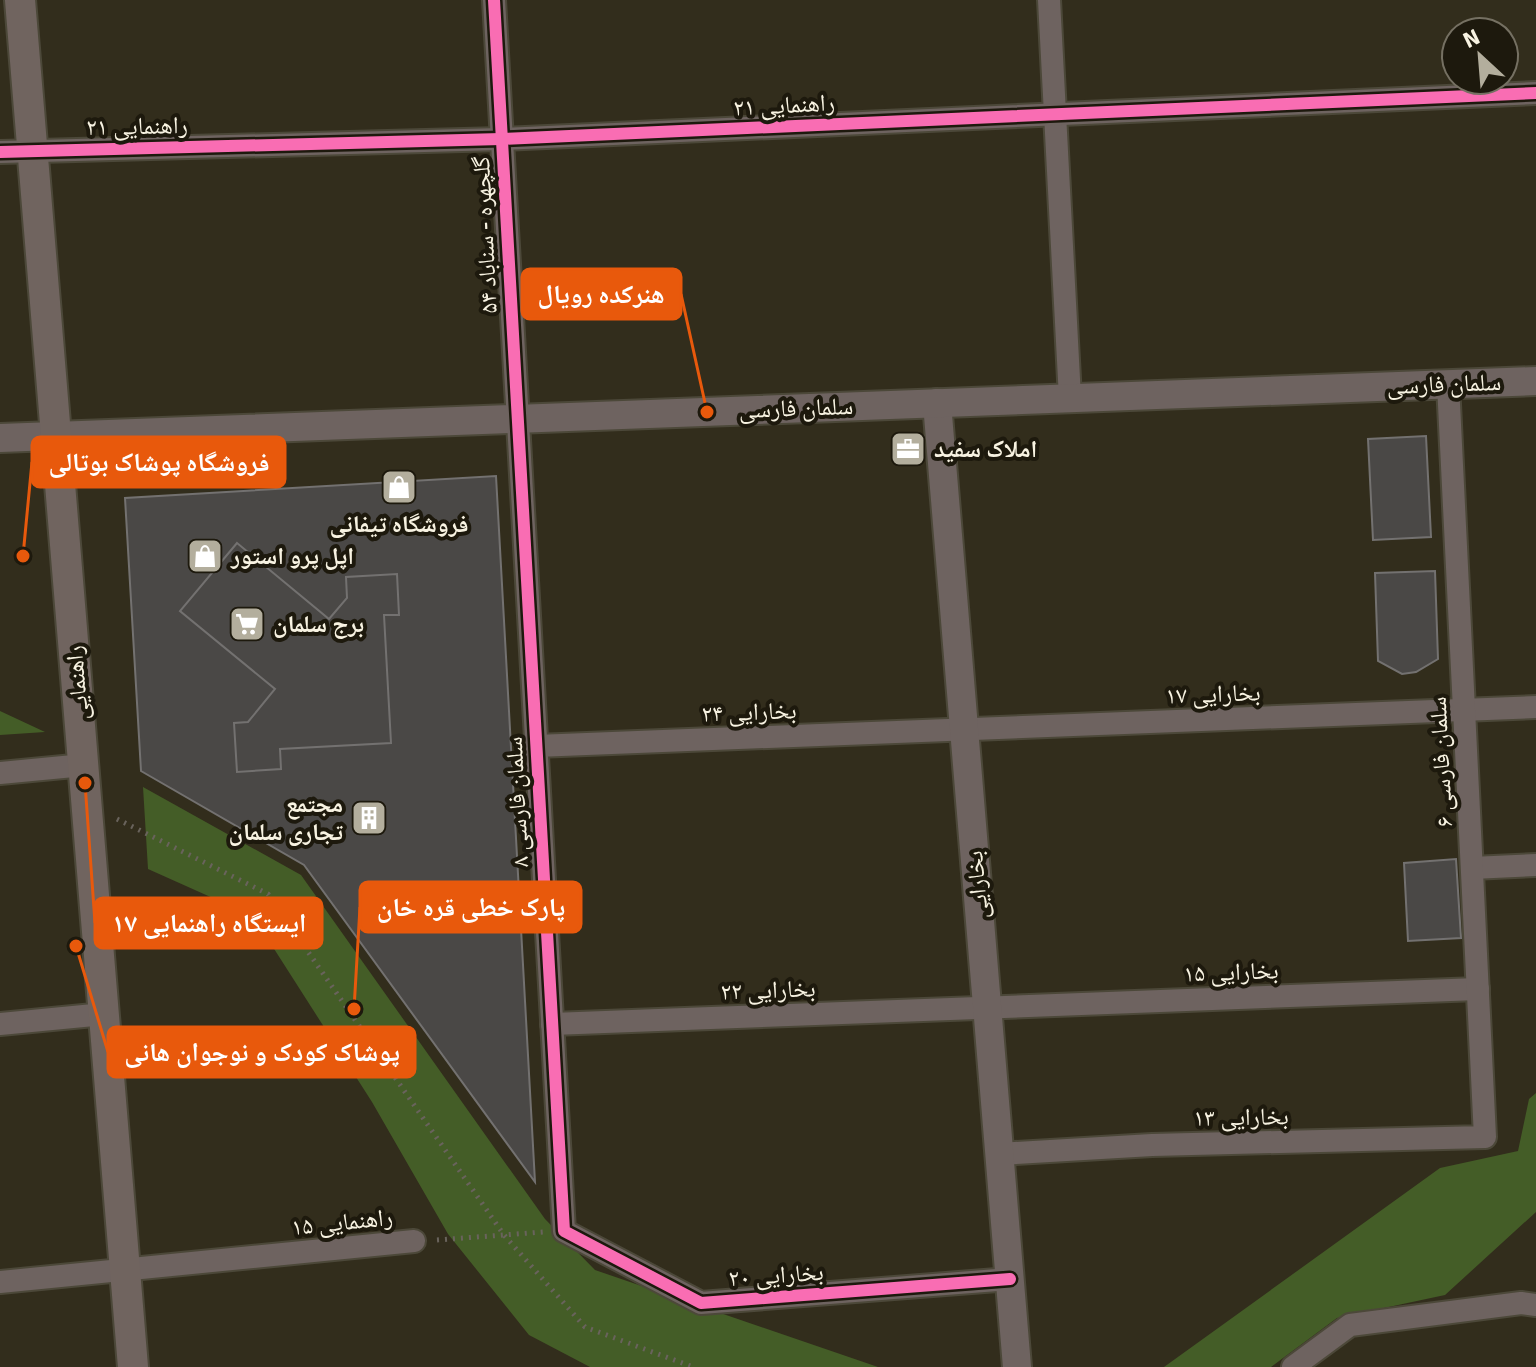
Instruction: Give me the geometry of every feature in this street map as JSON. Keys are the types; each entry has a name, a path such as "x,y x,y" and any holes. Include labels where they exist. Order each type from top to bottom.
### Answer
{"main road":[{"name":"راهنمایی","path":"20,0 133,1367"}],"street":[{"name":"گلچهره - سناباد ۵۴","path":"494,0 517,419"},
{"path":"1049,0 1070,398"},
{"name":"راهنمایی ۲۱","path":"0,152 501,139 1536,93"},
{"name":"سلمان فارسی","path":"0,438 1536,381"},
{"name":"سلمان فارسی ۶","path":"1448,384 1485,1137"},
{"name":"بخارایی","path":"937,403 1017,1367"},
{"name":"سلمان فارسی ۸","path":"517,419 564,1231"},
{"name":"بخارایی ۱۷","path":"963,730 1536,707"},
{"name":"بخارایی ۲۴","path":"536,746 963,730"},
{"path":"0,773 84,765"},
{"path":"1472,868 1536,865"},
{"name":"بخارایی ۱۵","path":"987,1008 1478,989"},
{"name":"بخارایی ۲۲","path":"552,1024 987,1008"},
{"path":"0,1024 104,1014"},
{"name":"بخارایی ۱۳","path":"999,1154 1152,1145 1485,1137"},
{"name":"بخارایی ۲۰","path":"564,1231 701,1303 1010,1279"},
{"name":"راهنمایی ۱۵","path":"0,1282 414,1241"},
{"path":"1293,1367 1350,1325 1521,1303 1536,1305"}],"path":[{"path":"87,805 268,894 504,1235 585,1327 693,1367"}],"green space":[{"path":"0,711 45,732 0,735"},
{"path":"143,787 301,875 545,1219 595,1270 878,1367 590,1367 529,1335 448,1234 372,1102 253,916 148,869"},
{"path":"1536,1093 1536,1212 1445,1295 1337,1318 1271,1367 1164,1367 1440,1168 1518,1151 1529,1099"}],"building":[{"path":"1426,436 1431,537 1373,540 1368,439"},
{"name":"مجتمع تجاری سلمان","path":"496,476 535,1182 304,865 141,771 125,498"},
{"path":"237,543 329,619 347,598 346,577 397,574 399,615 384,615 391,743 280,749 281,769 237,772 234,723 248,722 275,689 180,611"},
{"path":"1435,571 1438,659 1416,672 1402,674 1378,661 1375,573"},
{"path":"1456,859 1461,938 1408,941 1404,863"}],"cycle path":[{"path":"494,0 564,1231 701,1303 1010,1279"},
{"path":"0,152 501,139 1536,93"}],"place":[{"name":"هنرکده رویال","path":"707,412"},
{"name":"املاک سفید","path":"908,449"},
{"name":"فروشگاه تیفانی","path":"399,487"},
{"name":"فروشگاه پوشاک بوتالی","path":"23,556"},
{"name":"اپل پرو استور","path":"205,556"},
{"name":"برج سلمان","path":"247,624"},
{"name":"ایستگاه راهنمایی ۱۷","path":"85,783"},
{"name":"مجتمع تجاری سلمان","path":"369,818"},
{"name":"پوشاک کودک و نوجوان هانی","path":"76,946"},
{"name":"پارک خطی قره خان","path":"354,1009"}]}
